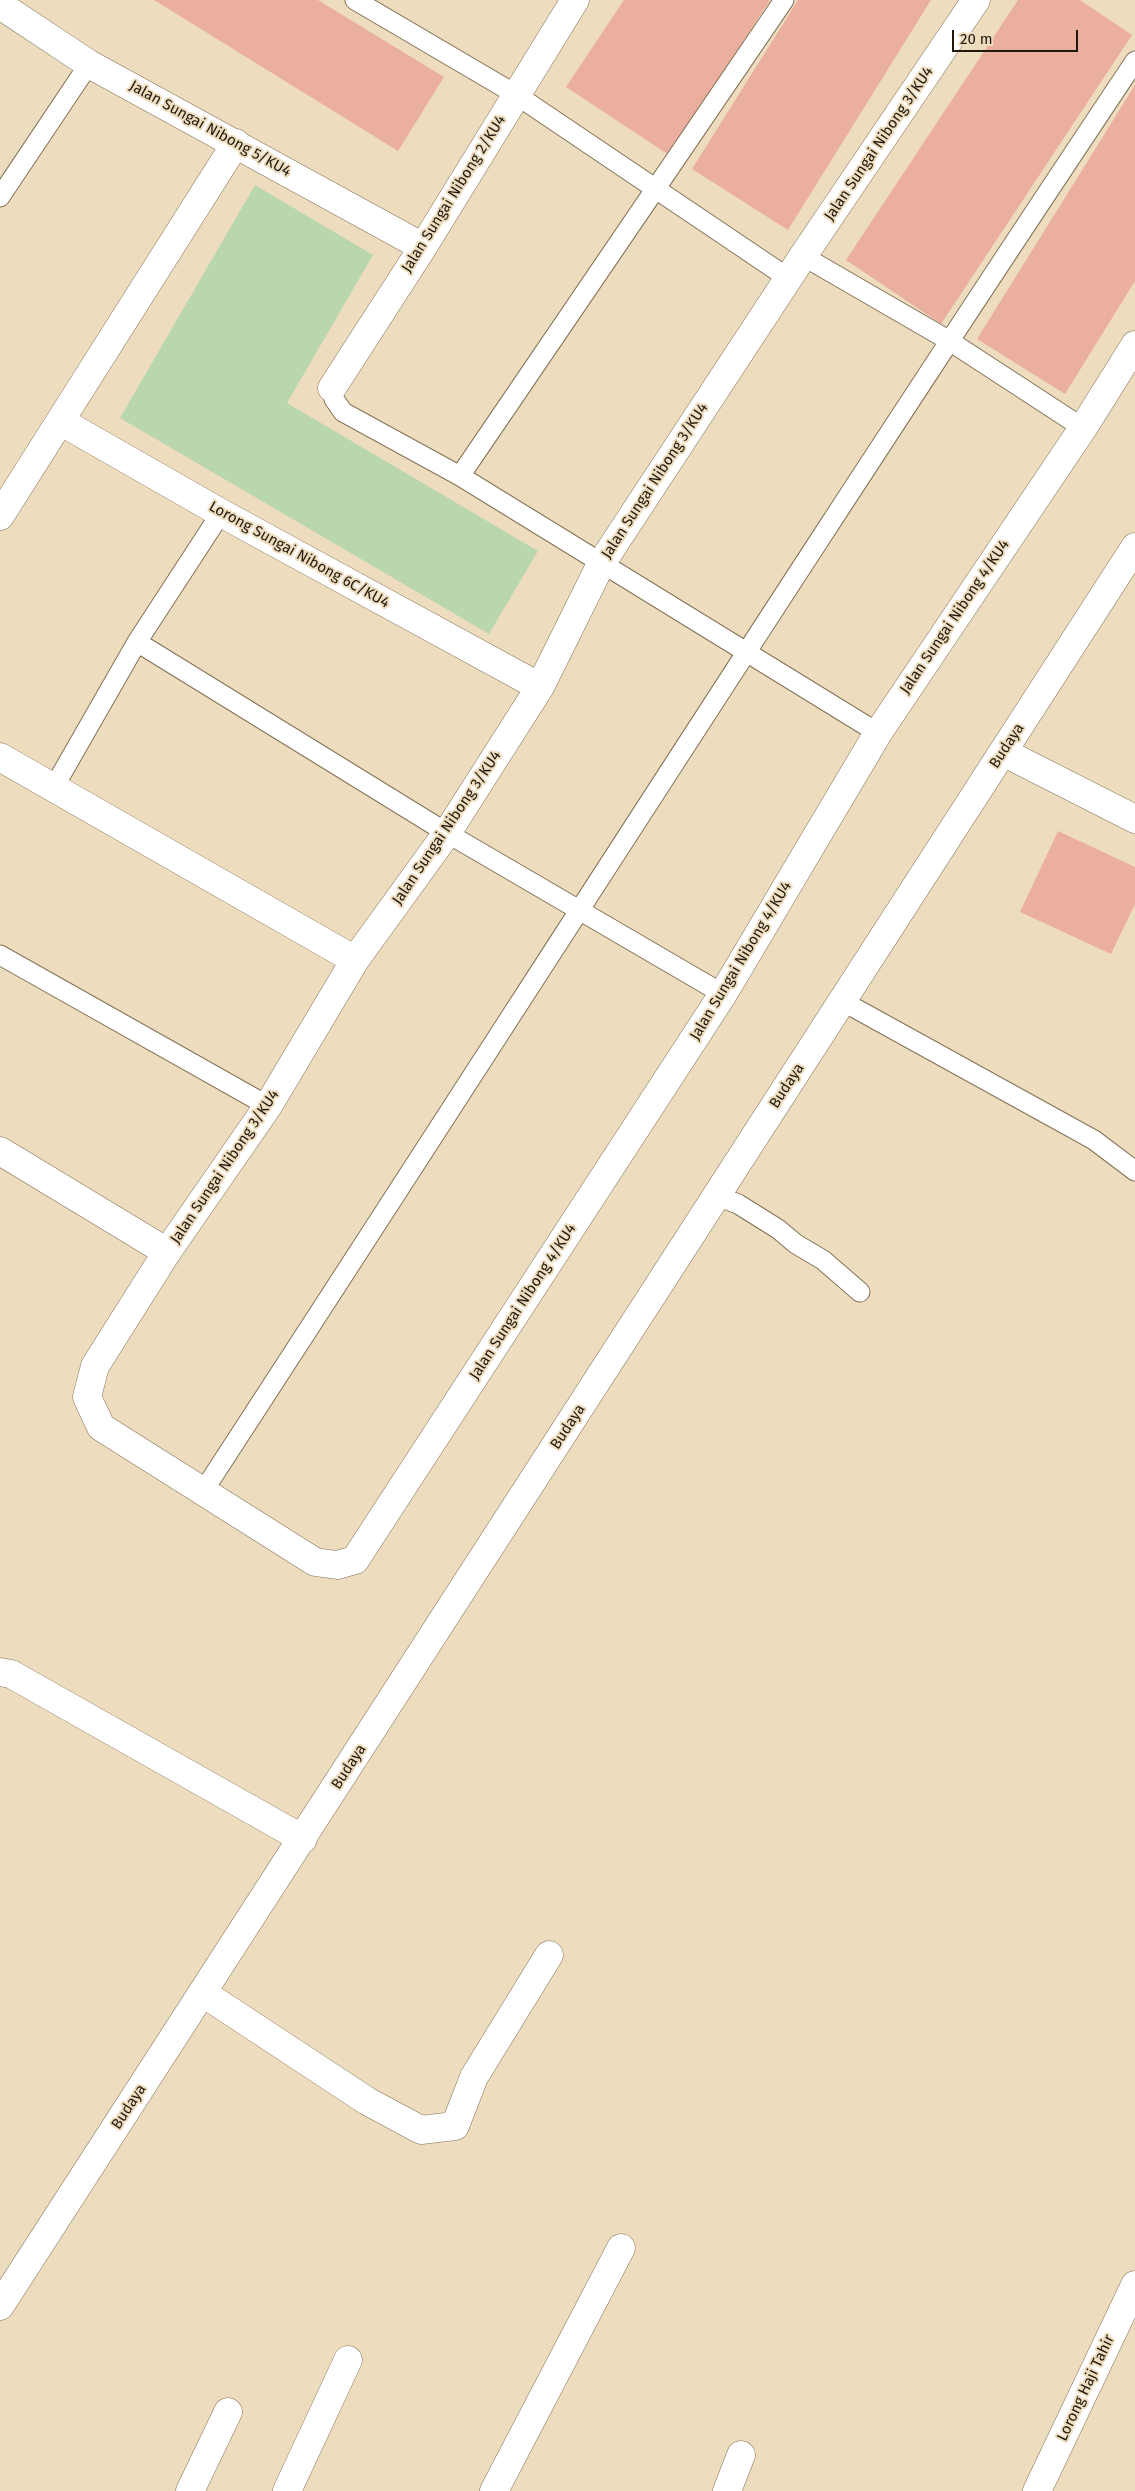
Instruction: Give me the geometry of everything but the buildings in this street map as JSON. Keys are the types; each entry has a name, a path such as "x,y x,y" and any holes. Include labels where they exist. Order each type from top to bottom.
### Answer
{"street":[{"name":"Jalan Sungai Nibong 2/KU4","path":"332,388 575,0"},
{"name":"Jalan Sungai Nibong 3/KU4","path":"337,1564 315,1562 204,1490 101,1427 87,1397 95,1366 167,1252 268,1106 355,960 447,833 540,687 601,564 788,278 976,0"},
{"name":"Jalan Sungai Nibong 5/KU4","path":"0,5 89,64 236,143 422,247"},
{"path":"0,516 236,143"},
{"name":"Jalan Sungai Nibong 4/KU4","path":"337,1564 355,1560 723,994 878,733 1083,428 1135,345"},
{"name":"Lorong Sungai Nibong 6C/KU4","path":"60,421 221,512 540,687"},
{"name":"Budaya","path":"0,2306 1135,547"},
{"path":"1003,752 1135,819"},
{"path":"0,756 355,960"},
{"path":"0,1151 167,1252"},
{"path":"0,1672 11,1674 303,1839"},
{"path":"203,1993 367,2101 420,2130 455,2126 474,2077 549,1955"},
{"path":"494,2491 621,2248"},
{"name":"Lorong Haji Tahir","path":"1037,2491 1135,2285"},
{"path":"287,2491 348,2360"},
{"path":"190,2491 228,2412"},
{"path":"727,2491 741,2455"}],"lane":[{"path":"355,0 515,94 788,278"},
{"path":"460,476 784,0"},
{"path":"204,1490 581,911 746,650 948,340 1135,61"},
{"path":"0,197 89,64"},
{"path":"803,256 948,340 1083,428"},
{"path":"332,388 334,399 343,412 460,476 601,564 746,650 878,733"},
{"path":"54,788 137,642 221,512"},
{"path":"137,642 447,833 723,994"},
{"path":"0,955 268,1106"},
{"path":"842,1001 1094,1140 1135,1171"},
{"path":"717,1196 738,1204 778,1229 796,1244 823,1260 860,1292"}],"green space":[{"path":"255,185 373,255 287,403 538,551 489,634 120,418"}]}
